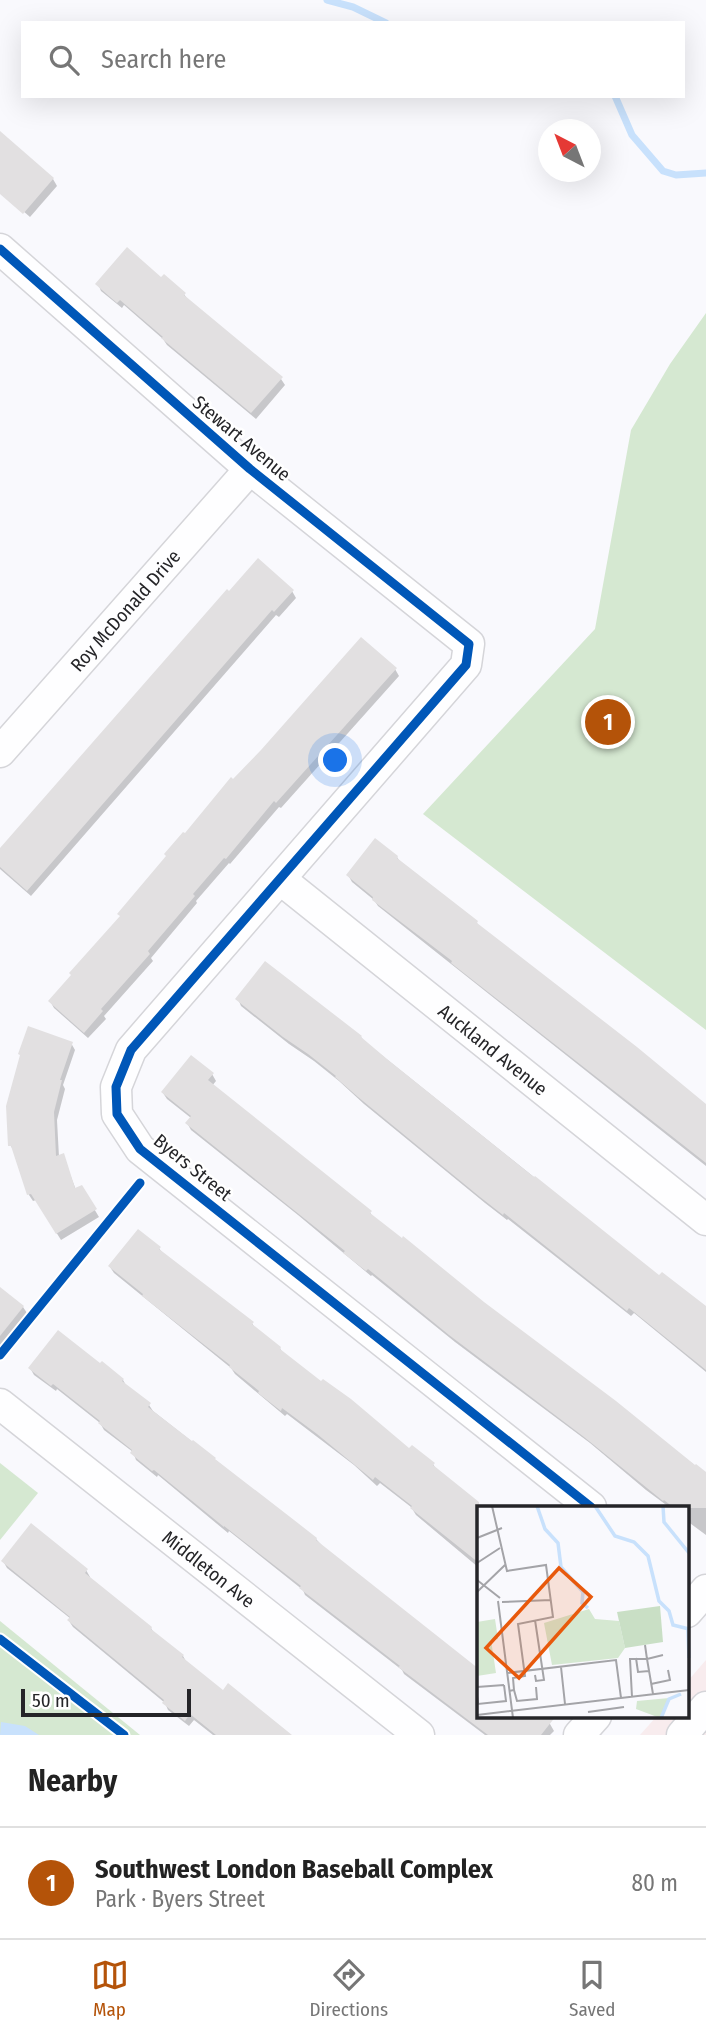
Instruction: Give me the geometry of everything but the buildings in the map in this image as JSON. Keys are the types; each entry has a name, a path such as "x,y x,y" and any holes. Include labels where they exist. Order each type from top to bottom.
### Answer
{"street":[{"name":"Stewart Avenue","path":"0,250 250,469 469,644"},
{"name":"Roy McDonald Drive","path":"0,752 250,469"},
{"name":"Byers Street","path":"469,644 466,665 131,1050 116,1087 117,1114 141,1149 590,1506"},
{"name":"Auckland Avenue","path":"280,878 706,1220"},
{"name":"Middleton Ave","path":"0,1404 419,1735"},
{"path":"682,1735 706,1707"},
{"path":"579,1735 595,1717"}],"shaded area":[{"path":"706,1660 706,1735 640,1735 656,1717 688,1717 688,1681"}],"green space":[{"path":"706,313 706,1030 423,814 595,629 631,430 670,364"},
{"path":"0,1463 38,1493 0,1540"},
{"path":"0,1621 140,1735 0,1735"}],"water":[{"path":"1,1722 25,1726 39,1735 0,1735"}],"waterway":[{"path":"327,0 353,7 382,21"},
{"path":"616,98 632,135 663,171 676,175 706,173"}],"cycle path":[{"path":"0,249 250,469 469,644 466,665 131,1050 116,1087 117,1114 140,1149 590,1506"},
{"path":"0,1355 140,1183"},
{"path":"0,1639 124,1735"}],"place":[{"name":"Southwest London Baseball Complex","path":"608,722"}]}
